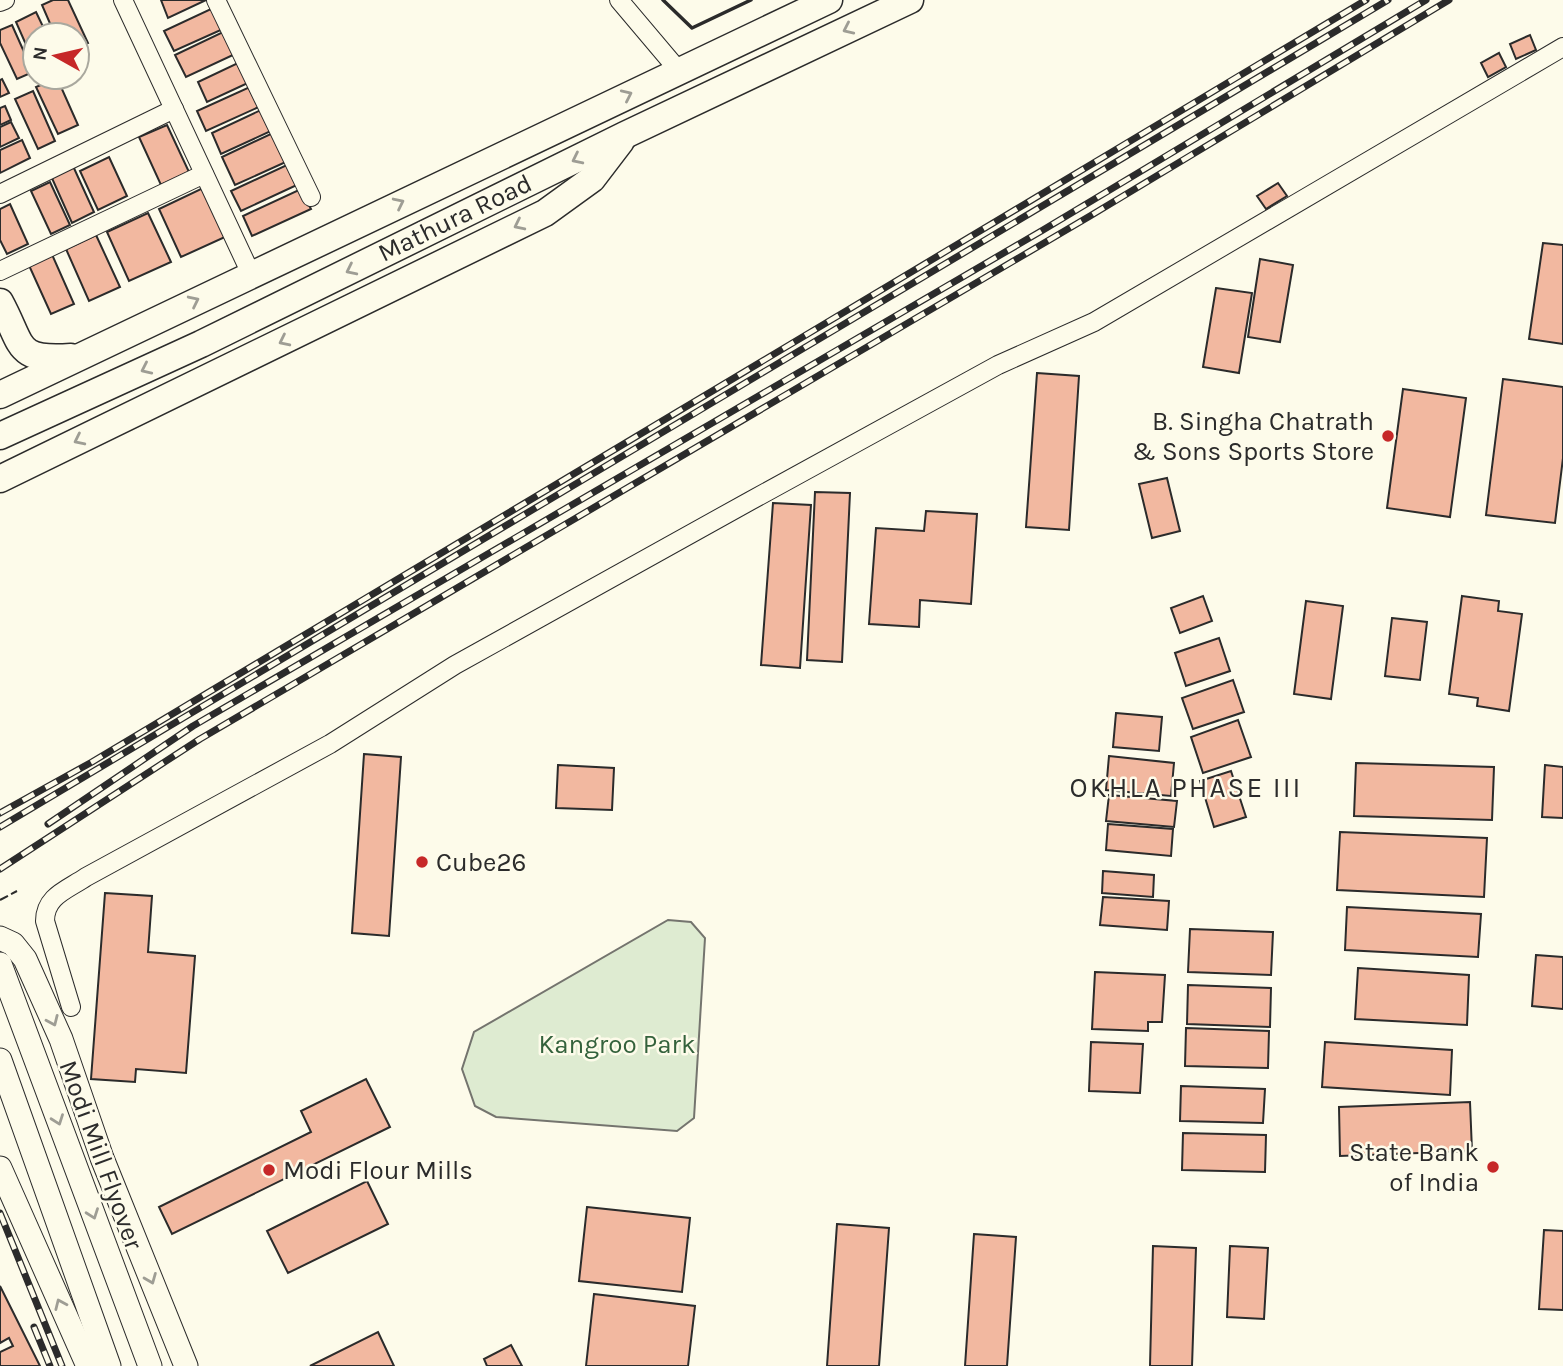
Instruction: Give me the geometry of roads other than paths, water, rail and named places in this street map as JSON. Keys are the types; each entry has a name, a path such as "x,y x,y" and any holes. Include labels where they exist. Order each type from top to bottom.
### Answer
{"highway":[{"name":"Mathura Road","path":"0,395 829,0"},
{"name":"Mathura Road","path":"0,436 201,344 625,135 910,0"},
{"path":"0,479 545,213 592,179 625,135"},
{"path":"0,302 23,349 34,357 47,359 79,356"}],"main road":[{"path":"0,938 13,944 25,959 61,1039 102,1158 186,1366"},
{"name":"Modi Mill Flyover","path":"0,964 149,1363"},
{"path":"0,1060 108,1366"},
{"path":"0,1168 88,1366"}],"street":[{"path":"0,2 5,0"},
{"path":"122,0 251,274"},
{"path":"216,0 311,197"},
{"path":"619,0 679,71"},
{"path":"71,1007 45,921 45,911 49,902 86,877 330,744 455,665 750,501 999,365 1094,322 1563,47"},
{"path":"0,194 174,109"},
{"path":"0,271 204,174"}],"railway":[{"path":"0,813 92,762 1366,0"},
{"path":"0,827 1388,0"},
{"path":"48,824 193,726 1043,230 1426,0"},
{"path":"0,869 200,739 1090,216 1449,0"},
{"path":"0,1213 62,1366"},
{"path":"34,1327 50,1366"}],"place":[{"name":"B. Singha Chatrath & Sons Sports Store","path":"1388,436"},
{"name":"Cube26","path":"422,862"},
{"name":"State Bank of India","path":"1493,1167"},
{"name":"Modi Flour Mills","path":"269,1170"}],"district":[{"name":"OKHLA PHASE III","path":"1186,787"}],"park label":[{"name":"Kangroo Park","path":"617,1044"}]}
